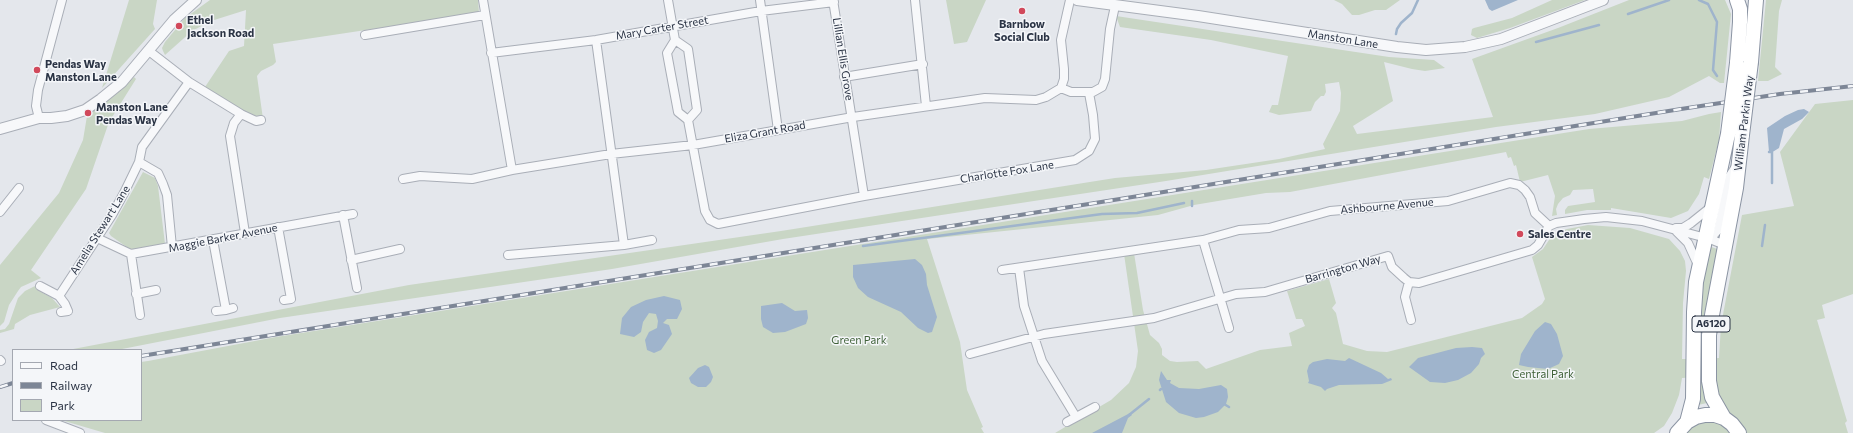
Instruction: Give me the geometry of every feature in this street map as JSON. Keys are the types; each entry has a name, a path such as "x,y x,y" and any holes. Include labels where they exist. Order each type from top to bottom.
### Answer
{"highway":[{"name":"William Parkin Way","path":"1737,0 1740,9 1744,62 1742,135 1740,162 1712,315 1709,380 1712,397 1724,418 1732,424 1739,433"},
{"name":"William Parkin Way","path":"1687,422 1693,399 1694,312 1699,270 1708,239 1713,205 1756,0"},
{"path":"1677,433 1687,422 1696,417 1715,415 1724,418"}],"street":[{"path":"39,118 36,106 38,90 62,0"},
{"path":"0,129 39,118 57,118 84,110 101,99 122,82 174,20 196,0"},
{"path":"483,0 512,170"},
{"path":"668,0 675,40 667,53 678,112 688,120 692,145"},
{"path":"760,0 778,130"},
{"path":"915,0 923,64 926,106"},
{"path":"1070,0 1061,48 1064,69 1064,79 1061,88 1071,92 1088,93 1098,90 1104,84 1108,66 1110,29 1114,6"},
{"name":"Manston Lane","path":"1078,0 1114,6 1192,15 1398,47 1437,50 1465,48 1501,39 1603,0"},
{"name":"Mary Carter Street","path":"491,53 596,40 761,11 834,1"},
{"name":"Lillian Ellis Grove","path":"834,1 844,77 853,117"},
{"path":"365,35 485,15"},
{"path":"596,40 610,154 624,245"},
{"path":"675,40 688,49 697,110 688,120"},
{"path":"149,51 189,82 240,114 260,120"},
{"path":"844,77 923,64"},
{"name":"Amelia Stewart Lane","path":"59,296 124,193 139,162 142,147 189,82"},
{"name":"Eliza Grant Road","path":"403,179 420,176 472,179 512,170 610,154 692,145 926,106 985,98 1036,100 1046,97 1061,88"},
{"name":"Charlotte Fox Lane","path":"692,145 705,211 710,220 718,224 864,196 1075,160 1089,151 1095,139 1093,115 1088,93"},
{"path":"240,114 234,123 230,136 245,233"},
{"path":"853,117 864,196"},
{"path":"139,162 158,173 164,184 172,247"},
{"path":"1708,239 1718,230 1729,177 1740,162"},
{"name":"Ashbourne Avenue","path":"1002,270 1203,240 1239,230 1269,228 1330,211 1448,201 1510,183 1519,185 1525,190 1530,197 1535,213 1549,226"},
{"path":"0,212 19,188"},
{"path":"1673,229 1683,228 1692,223 1713,205"},
{"name":"Maggie Barker Avenue","path":"131,254 353,214"},
{"path":"343,215 357,288"},
{"path":"1411,320 1405,297 1409,282 1419,284 1532,250 1538,245 1549,226 1556,223 1606,217 1642,221 1726,245"},
{"path":"278,228 291,299"},
{"path":"1673,229 1688,243 1698,262 1699,270"},
{"path":"96,238 131,254 140,315"},
{"path":"213,240 229,309 216,311"},
{"path":"508,256 624,245 652,240"},
{"path":"1203,240 1229,328"},
{"path":"351,260 400,249"},
{"name":"Barrington Way","path":"970,354 1034,338 1044,334 1154,318 1220,298 1246,292 1265,292 1388,256 1392,267 1409,282"},
{"path":"1019,268 1024,306 1042,361 1076,418"},
{"path":"40,286 59,296 68,311 62,312"},
{"path":"136,294 156,290"},
{"path":"1067,422 1095,407"},
{"path":"49,421 80,433"}],"green space":[{"path":"129,0 157,0 153,24 155,29 102,88"},
{"path":"210,0 478,0 479,13 273,44 276,62 261,71 257,76 263,119 261,120 203,90 229,51 244,46 246,10 211,21 192,31 165,55 163,51 162,48 165,42 185,18"},
{"path":"946,0 986,0 967,42 954,44"},
{"path":"1334,0 1400,0 1386,10 1375,10 1359,15 1352,15 1342,4"},
{"path":"1552,0 1585,0 1510,28 1477,38 1471,35 1472,29 1474,28 1512,18"},
{"path":"1629,0 1725,0 1731,14 1724,83 1720,83 1709,76 1669,97 1595,114 1496,127 1166,181 783,239 612,269 280,318 122,349 73,349 409,285 781,231 1115,178 1206,170 1279,159 1325,149 1323,144 1340,111 1341,93 1339,82 1325,84 1326,92 1324,96 1321,96 1315,102 1311,111 1279,115 1269,112 1272,105 1278,105 1288,56 1211,40 1120,27 1116,16 1389,57 1434,60 1445,68 1425,71 1384,62 1393,101 1353,126 1357,134 1493,117 1472,59 1558,28"},
{"path":"1766,0 1782,0 1779,11 1775,67 1782,74 1768,81 1758,81"},
{"path":"134,77 136,79 109,122 86,189 31,270 41,278 21,287 9,305 4,322 0,326 0,265 59,193 83,140 87,116"},
{"name":"Central Park","path":"1853,100 1853,294 1822,305 1825,318 1817,320 1847,421 1845,423 1848,433 1744,433 1707,403 1698,405 1699,377 1682,378 1679,395 1672,413 1664,426 1654,433 1055,433 1111,400 1129,383 1136,367 1138,351 1124,254 1134,253 1143,310 1150,335 1159,343 1162,349 1162,355 1170,361 1198,361 1206,369 1260,350 1292,346 1289,333 1305,326 1302,319 1296,319 1287,291 1329,279 1336,303 1332,308 1336,313 1343,344 1367,351 1387,352 1522,318 1542,304 1545,299 1532,257 1543,249 1553,234 1567,229 1588,225 1630,228 1669,239 1680,251 1685,261 1686,271 1683,303 1682,359 1698,359 1703,283 1709,246 1717,249 1718,252 1704,315 1702,359 1719,358 1721,325 1742,215 1794,206 1780,152 1815,104"},
{"name":"Green Park","path":"1721,112 1719,140 1709,179 1704,177 1699,194 1688,211 1671,218 1611,208 1611,210 1587,210 1565,214 1565,210 1568,206 1595,202 1593,189 1573,190 1570,195 1563,198 1558,204 1556,209 1557,215 1552,216 1555,196 1548,175 1520,182 1516,165 1514,166 1511,157 1508,158 1506,152 1290,192 1266,193 1194,205 1158,215 927,239 960,342 967,390 983,427 981,428 984,433 105,433 64,421 142,421 142,362 276,337 1589,129 1682,121"},
{"path":"143,172 155,178 158,186 165,244 131,250 109,233"},
{"path":"35,286 37,287 36,289 52,298 60,307 30,315 15,324 14,329 0,333 0,330 5,329 9,324 18,298 25,291"},
{"path":"1711,420 1720,423 1733,433 1684,433 1692,425"}],"water":[{"path":"1485,0 1518,0 1492,11 1489,9"},
{"path":"1804,109 1809,112 1802,119 1784,129 1779,148 1771,153 1769,152 1767,128 1785,116"},
{"path":"915,259 922,265 926,274 927,285 937,317 932,332 928,333 918,328 901,312 868,297 858,288 853,277 853,265"},
{"path":"664,296 680,300 682,309 677,319 667,319 663,323 669,325 672,334 661,350 654,353 647,350 645,340 649,332 657,328 658,321 656,314 649,313 643,322 641,332 634,337 620,334 622,318 631,307 646,300"},
{"path":"782,303 795,311 807,310 808,318 806,324 785,332 773,333 763,327 761,319 761,306"},
{"path":"1545,322 1551,324 1557,334 1563,356 1559,364 1548,369 1519,365 1521,354 1535,331"},
{"path":"1456,348 1482,348 1485,354 1471,373 1458,380 1445,383 1430,382 1409,367 1418,358"},
{"path":"1349,358 1381,373 1388,379 1391,378 1392,380 1382,384 1339,385 1325,391 1321,387 1308,383 1307,371 1309,365 1313,362 1327,359 1345,361"},
{"path":"705,365 709,367 713,377 711,382 706,387 698,387 691,383 689,378 698,368"},
{"path":"1161,371 1167,380 1171,380 1170,383 1179,388 1199,389 1221,385 1227,389 1228,397 1226,404 1218,412 1204,417 1196,418 1179,413 1166,402 1159,380"},
{"path":"1130,413 1132,415 1128,418 1122,433 1092,433"}],"waterway":[{"path":"1396,34 1401,23 1412,13 1418,0"},
{"path":"1628,14 1669,0"},
{"path":"1699,0 1708,4 1717,22 1713,70 1717,76"},
{"path":"1536,42 1599,25"},
{"path":"1769,152 1772,152 1772,183"},
{"path":"1192,201 1192,206"},
{"path":"863,246 1102,214 1137,213 1184,203"},
{"path":"1762,246 1765,225"},
{"path":"1129,415 1149,399"},
{"path":"1224,404 1229,407"}],"railway":[{"path":"142,356 1681,109 1780,94 1853,86"},
{"path":"0,387 12,383"}],"place":[{"name":"Barnbow Social Club","path":"1022,11"},
{"name":"Ethel Jackson Road","path":"179,26"},
{"name":"Pendas Way Manston Lane","path":"37,70"},
{"name":"Manston Lane Pendas Way","path":"88,113"},
{"name":"Sales Centre","path":"1520,234"}]}
